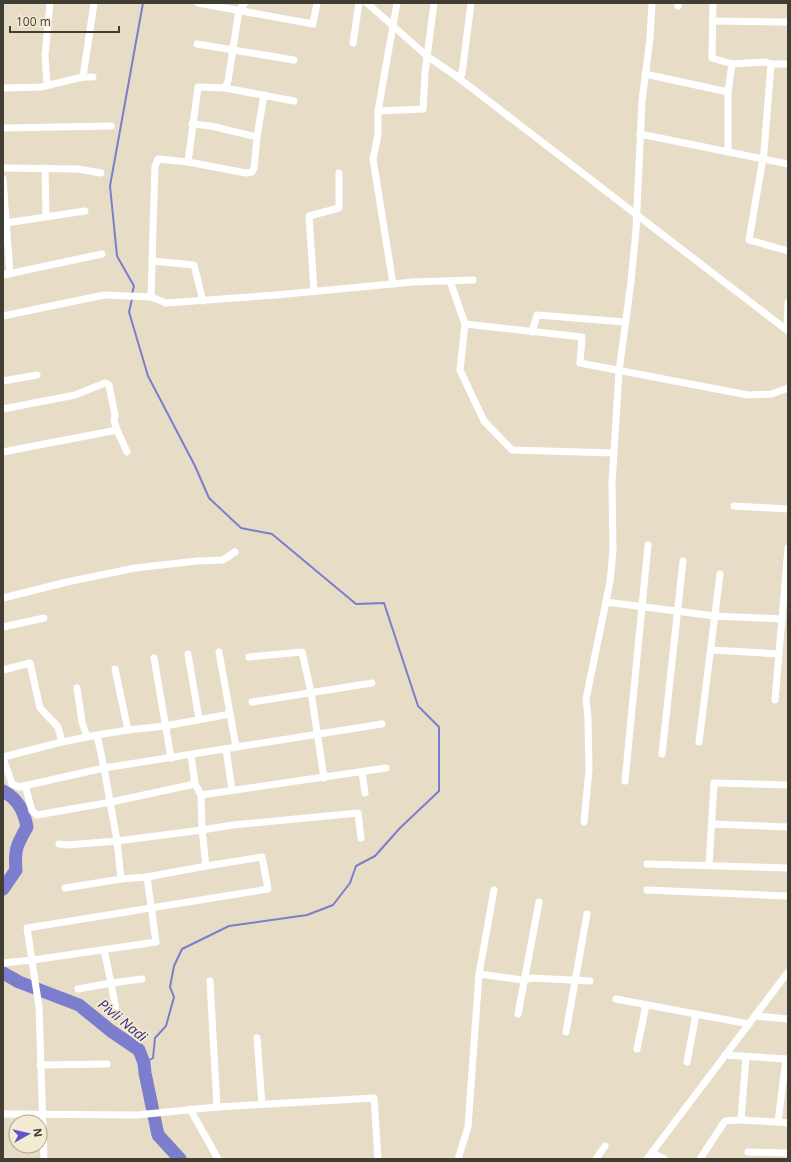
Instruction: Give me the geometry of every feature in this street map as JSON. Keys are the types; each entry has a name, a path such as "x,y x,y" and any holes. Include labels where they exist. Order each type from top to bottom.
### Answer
{"street":[{"path":"47,85 45,56 50,3"},
{"path":"83,77 94,3"},
{"path":"198,3 313,24 317,3"},
{"path":"225,88 228,81 238,10 245,3"},
{"path":"353,43 359,3"},
{"path":"367,3 428,56 788,330"},
{"path":"393,284 373,159 378,135 378,111 397,3"},
{"path":"378,111 423,109 434,3"},
{"path":"456,76 462,74 471,3"},
{"path":"584,822 589,770 586,699 610,582 613,550 612,483 619,371 631,282 642,101 650,38 652,3"},
{"path":"714,3 712,21 712,58 732,64 764,62 771,64 788,64"},
{"path":"712,21 788,22"},
{"path":"197,44 294,60"},
{"path":"728,152 728,92 732,64"},
{"path":"771,64 764,159 749,240 788,251"},
{"path":"645,74 728,92"},
{"path":"3,88 41,87 83,77 93,77"},
{"path":"188,162 198,87 225,88 294,101"},
{"path":"151,297 154,166 158,159 188,162 246,173 252,172 254,168 257,137 264,95"},
{"path":"192,124 211,126 257,137"},
{"path":"3,128 111,126"},
{"path":"640,134 788,164"},
{"path":"3,168 78,169 101,172"},
{"path":"45,168 46,216"},
{"path":"314,291 309,216 339,208 339,173"},
{"path":"3,179 6,223 6,275 102,254"},
{"path":"6,223 85,211"},
{"path":"152,261 194,265 203,301"},
{"path":"450,280 465,324 460,370 484,421 512,450 614,453"},
{"path":"3,316 104,295 151,297 166,303 393,284 472,280"},
{"path":"788,302 786,325 788,330"},
{"path":"532,332 537,315 625,322"},
{"path":"465,324 582,337 580,363 619,371 748,395 772,394 788,388"},
{"path":"3,381 37,375"},
{"path":"3,409 75,395 105,383 109,385 115,415 114,421 127,452"},
{"path":"3,452 117,430"},
{"path":"734,506 788,509"},
{"path":"625,780 648,545"},
{"path":"775,700 788,548"},
{"path":"3,598 67,582 135,568 197,561 223,560 235,552"},
{"path":"662,754 683,561"},
{"path":"700,742 720,574"},
{"path":"606,602 715,616 782,619"},
{"path":"3,627 44,618"},
{"path":"711,650 779,654"},
{"path":"220,652 236,747"},
{"path":"249,657 302,652 311,692 324,778"},
{"path":"188,654 199,719"},
{"path":"154,658 171,758"},
{"path":"3,670 30,664 40,708 58,727 62,742"},
{"path":"115,669 128,730"},
{"path":"252,702 372,683"},
{"path":"77,688 82,722 87,737"},
{"path":"230,714 165,726 97,735 3,757 12,784 19,786 104,768 382,724"},
{"path":"97,735 111,802 121,879"},
{"path":"226,749 232,790"},
{"path":"191,755 195,784 201,796 202,830 206,866"},
{"path":"201,796 232,790 386,768"},
{"path":"362,772 365,793"},
{"path":"709,865 714,783 788,785"},
{"path":"25,785 32,811 37,815 111,802 195,784"},
{"path":"59,844 67,845 117,841 233,825 358,813 361,838"},
{"path":"712,824 788,827"},
{"path":"42,1114 39,1007 27,928 268,889 262,857 147,877 121,879 65,888"},
{"path":"647,864 788,868"},
{"path":"3,963 156,942 147,877"},
{"path":"458,1159 468,1127 479,974 494,890"},
{"path":"647,890 788,896"},
{"path":"518,1014 539,902"},
{"path":"566,1032 586,914"},
{"path":"104,950 116,1010"},
{"path":"647,1159 788,972"},
{"path":"479,974 524,980 532,978 590,981"},
{"path":"78,989 142,979"},
{"path":"210,981 217,1108"},
{"path":"616,1000 749,1024"},
{"path":"637,1049 646,1005"},
{"path":"687,1062 696,1014"},
{"path":"755,1016 788,1019"},
{"path":"257,1038 262,1104"},
{"path":"725,1055 787,1059 778,1122"},
{"path":"741,1120 746,1057"},
{"path":"40,1065 107,1064"},
{"path":"48,1114 137,1115 190,1109 374,1098 378,1159"},
{"path":"190,1109 218,1159"},
{"path":"700,1159 725,1121 741,1120 788,1123"},
{"path":"596,1159 605,1146"},
{"path":"652,1152 664,1159"},
{"path":"748,1152 788,1153"}],"waterway":[{"path":"132,294 134,286 117,256 110,186 143,3"},
{"path":"132,299 129,312 148,376 195,466 209,498 241,528 272,534 356,604 384,603 418,706 439,727 439,791 400,828 375,856 356,866 350,883 333,905 307,915 229,926 182,949 174,966 170,987 174,997 166,1026 155,1038 153,1058 144,1063"},
{"name":"Pivli Nadi","path":"3,791 13,798 20,806 27,827 17,847 15,857 16,870 3,889"},
{"name":"Pivli Nadi","path":"3,973 19,982 79,1005 111,1031 139,1050 144,1063 158,1135 180,1159"}]}
